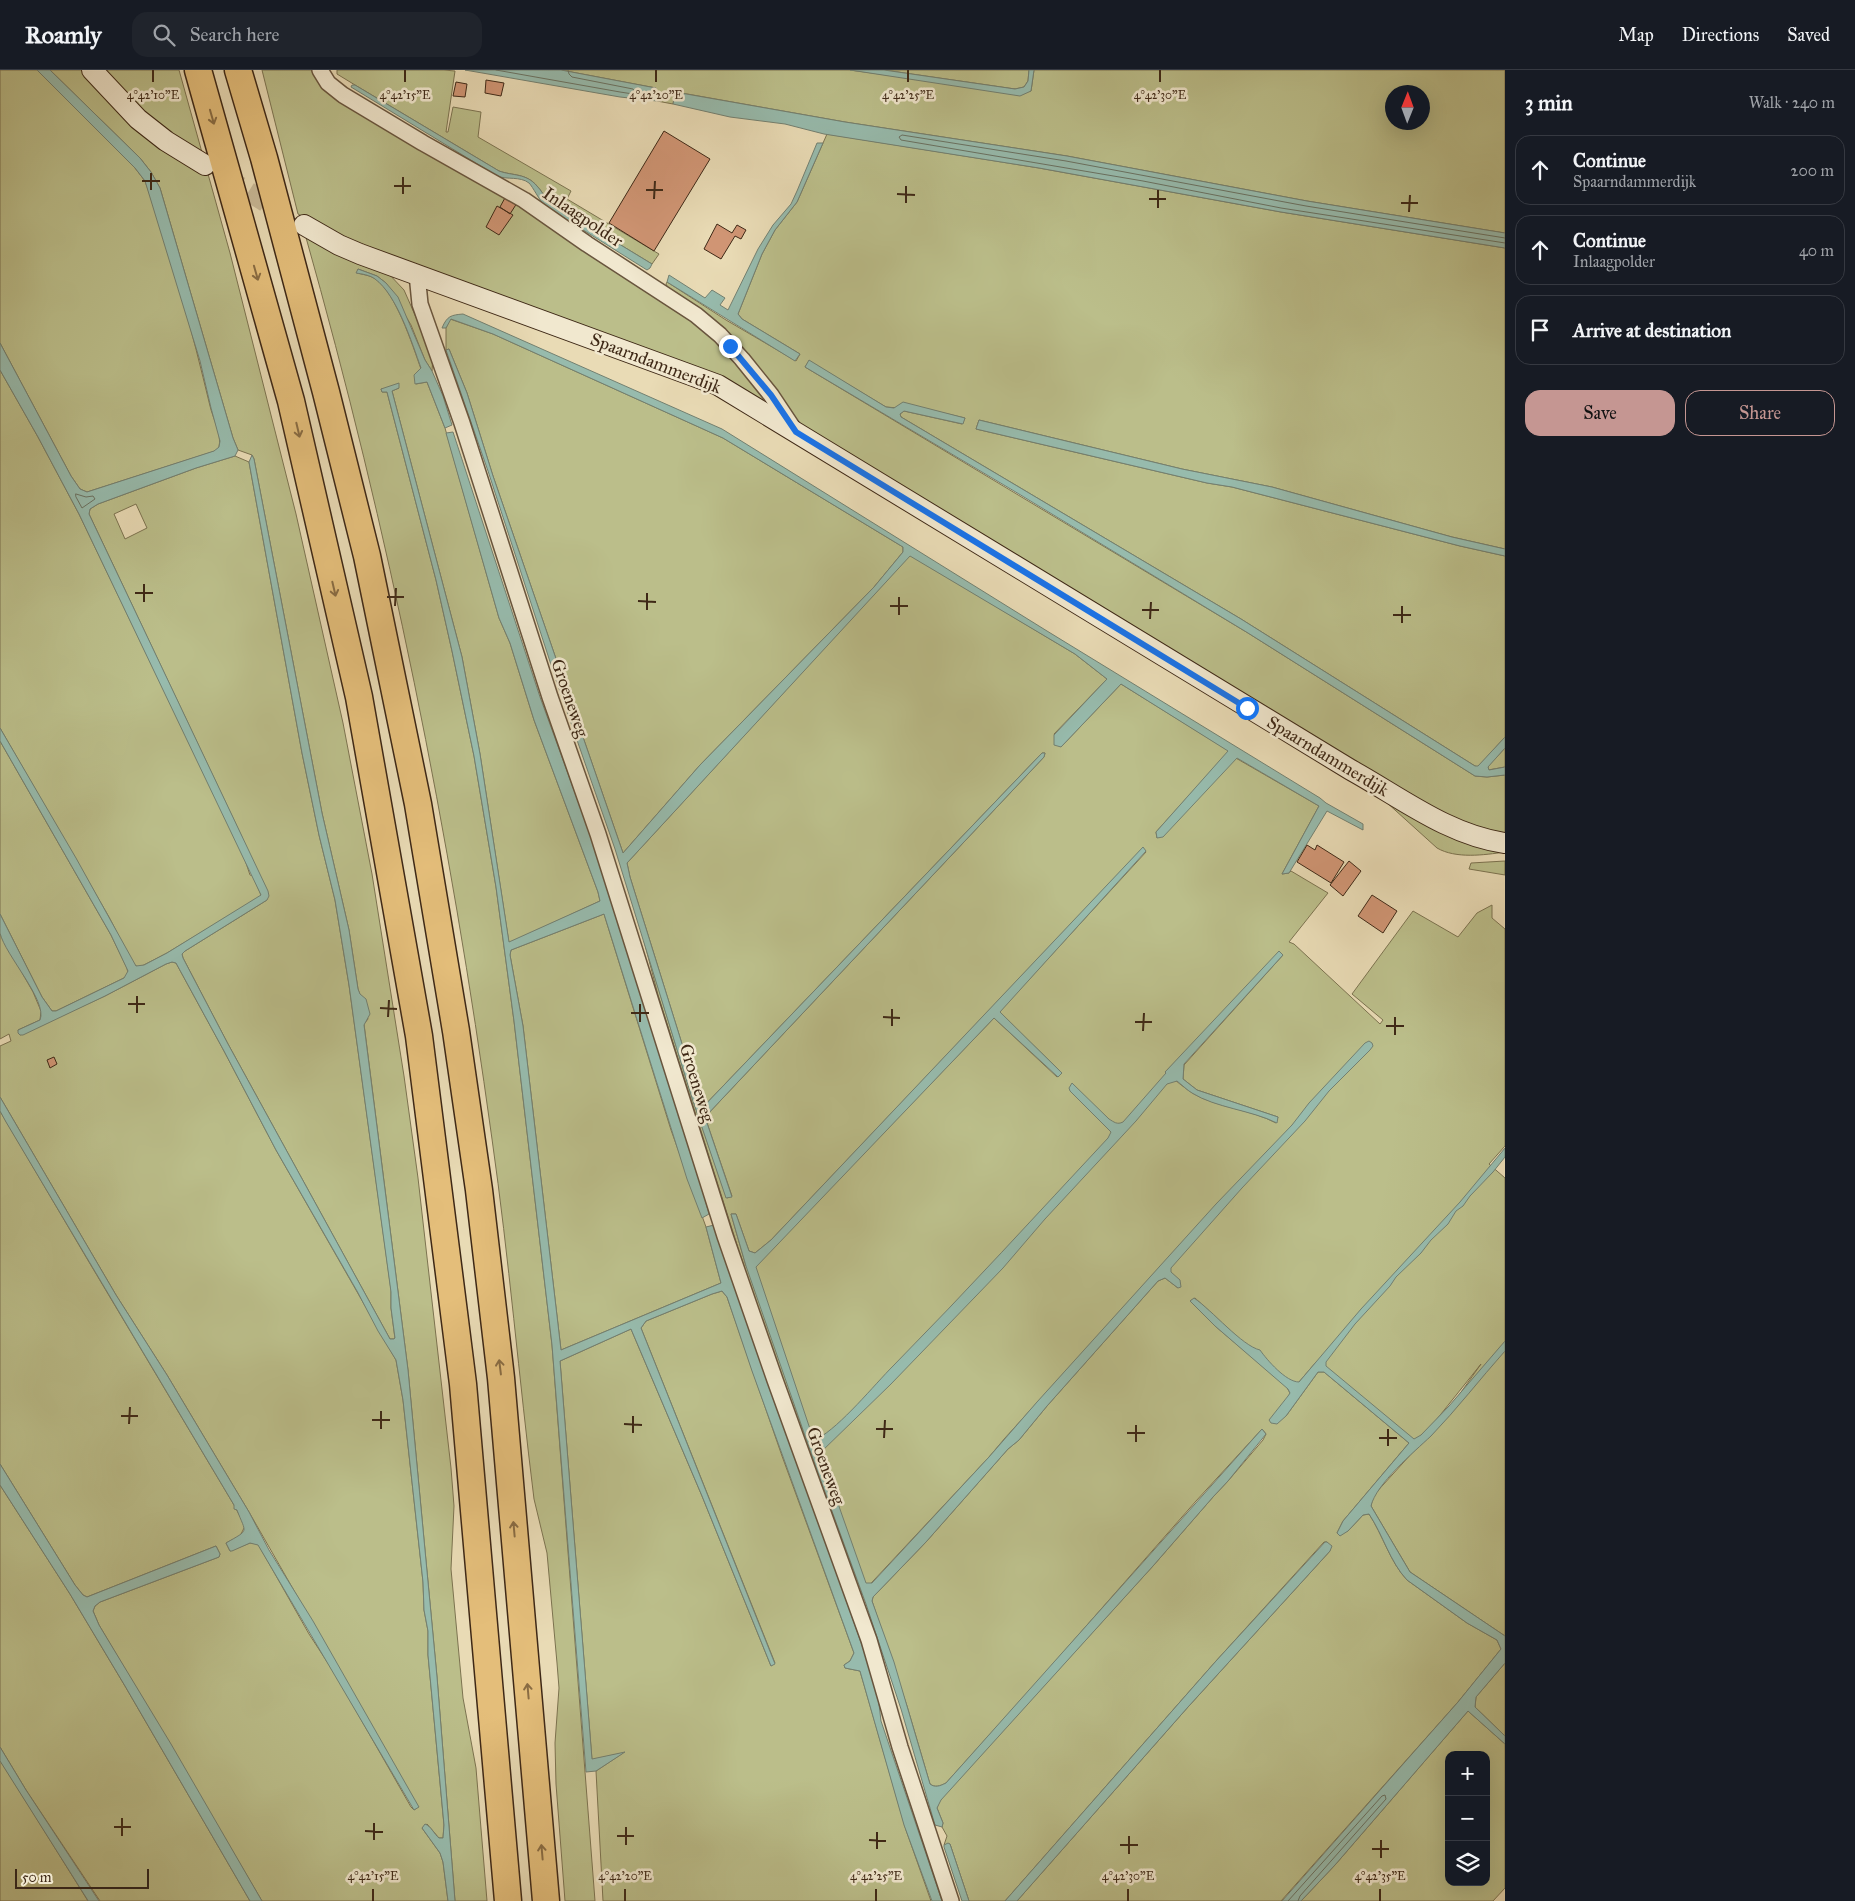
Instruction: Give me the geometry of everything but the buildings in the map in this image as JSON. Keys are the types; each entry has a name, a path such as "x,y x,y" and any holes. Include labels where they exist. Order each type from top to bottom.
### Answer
{"highway":[{"path":"198,70 296,420 359,697 419,1036 463,1384 508,1901"},
{"path":"238,70 264,158 367,556 418,804 456,1031 479,1190 501,1378 546,1901"}],"street":[{"path":"92,70 138,119 166,141 205,165"},
{"name":"Inlaagpolder","path":"320,70 328,83 344,95 423,143 524,200 587,244 696,314 720,335 742,359 775,400 796,432"},
{"name":"Spaarndammerdijk","path":"304,225 346,248 701,377 730,391 1351,770 1454,829 1481,839 1505,843"},
{"name":"Groeneweg","path":"417,274 420,304 462,423 550,697 598,834 725,1236 869,1640 900,1746 950,1901"}],"green space":[{"path":"0,70 37,70 135,168 145,181 173,264 218,432 220,442 219,447 215,451 87,492 80,489 71,476 0,343"},
{"path":"50,70 82,70 120,112 208,174 230,253 296,514 343,723 372,874 404,1076 418,1178 451,1468 454,1506 451,1569 463,1698 476,1768 487,1901 455,1901 437,1677 408,1370 364,1024 368,1019 358,989 349,930 322,813 254,459 252,455 238,450 233,438 160,188 140,158"},
{"path":"101,70 179,70 203,156 161,127"},
{"path":"262,70 315,70 503,192 715,337 778,412 375,251 335,234 298,214"},
{"path":"337,70 455,71 446,132 448,132 453,107 481,112 478,137 571,191 567,199 659,254 652,264 550,202 533,182 519,175 499,171 337,74"},
{"path":"561,70 850,70 1031,91 1034,70 1505,70 1505,233 1307,201 1067,156 845,122 676,92 673,104 657,101 656,88"},
{"path":"884,70 1029,70 1028,81 1024,87 1015,89"},
{"path":"827,134 1039,168 1281,212 1505,248 1505,549 1452,537 1272,487 1182,469 979,420 976,429 1207,483 1232,487 1505,556 1505,737 1478,767 1241,619 901,417 900,414 904,411 962,424 965,418 935,411 886,407 809,361 805,367 1248,633 1475,776 1505,775 1505,835 1491,833 1433,809 801,428 698,307 668,288 666,284 667,282 726,320 796,361 800,354 742,319 738,314 762,254 775,230 797,202"},
{"path":"305,234 387,272 404,290 433,356 432,371 425,360 411,325 386,283 377,276 358,269 357,273 372,277 380,283 395,304 421,369 416,384 427,382 445,428 499,618 510,643 534,720 600,901 509,943 480,754 462,657 392,391 399,388 381,389 382,392 387,392 436,580 474,756 496,887 514,1021 552,1345 595,1901 565,1901 556,1784 555,1743 559,1688 547,1553 534,1499 498,1184 457,910 437,796 390,570 364,457"},
{"path":"450,319 493,334 723,438 903,547 903,552 874,587 700,765 623,853 493,476 467,393 449,349 446,350 446,328"},
{"path":"0,370 79,514 261,895 167,953 140,967 136,966 131,960 109,917 0,728"},
{"path":"235,456 249,462 302,753 335,900 349,985 391,1290 395,1339 390,1339 228,1044 182,954 267,900 241,835 89,514 90,509 98,504 196,468","holes":["136,504 147,528 125,539 114,514"]},
{"path":"910,555 1075,654 1107,679 1054,734 1061,747 1121,684 1229,751 1156,832 1157,838 1234,757 1319,806 1282,874 1291,871 1328,893 1289,942 1294,944 1380,1024 1383,1020 1352,994 1413,911 1458,937 1477,913 1492,905 1492,918 1505,929 1505,1146 1489,1164 1505,1178 1505,1636 1410,1572 1371,1506 1373,1496 1430,1436 1481,1364 1417,1444 1316,1362 1293,1389 1195,1298 1190,1301 1215,1326 1286,1386 1290,1393 1286,1416 1318,1372 1324,1372 1409,1443 1343,1521 1337,1533 1348,1531 1363,1515 1369,1514 1391,1557 1407,1580 1467,1623 1497,1640 1501,1649 1458,1702 1281,1901 1017,1901 1188,1707 1330,1551 1327,1542 1324,1542 1216,1661 1005,1901 969,1901 950,1844 944,1845 947,1836 942,1827 943,1823 937,1808 940,1800 1153,1566 1228,1481 1266,1434 1262,1429 946,1783 938,1786 930,1784 907,1706 872,1601 873,1597 926,1542 1008,1449 1019,1440 1158,1281 1165,1278 1178,1288 1159,1268 989,1457 860,1595 762,1324 658,995 644,941 692,1098 727,1198 732,1196 705,1117 1044,757 1045,753 1042,753 702,1108 627,863","holes":["1143,848 1146,852 999,1012 1062,1073 1057,1077 994,1018 768,1253 746,1266 731,1214 736,1214 749,1251 755,1253 771,1240","1283,955 1184,1065 1183,1079 1197,1090 1278,1117 1276,1123 1266,1118 1204,1099 1190,1092 1165,1072"]},
{"path":"0,741 111,935 127,968 128,974 124,978 56,1011 52,1011 42,997 0,914"},
{"path":"1505,748 1505,767 1488,770 1488,766"},
{"path":"1385,801 1505,852 1461,855 1437,848"},
{"path":"1505,861 1505,875 1469,869 1471,863"},
{"path":"604,914 671,1130 706,1227 721,1283 561,1350 523,1026 510,955 511,950"},
{"path":"0,934 33,992 41,1011 40,1020 18,1030 20,1035 105,996 166,964 176,963 276,1150 396,1360 403,1400 423,1582 424,1610 428,1631 428,1655 444,1825 443,1838 439,1838 427,1824 422,1828 440,1853 448,1901 262,1901 99,1625 93,1611 100,1602 219,1557 220,1554 216,1546 87,1597 75,1585 0,1464 0,1111 245,1526 240,1536 226,1543 230,1551 250,1543 258,1544 411,1807 414,1810 418,1807 249,1512 167,1375 116,1295 0,1097 0,1046 11,1041 9,1034 0,1039"},
{"path":"722,1291 727,1297 782,1456 854,1653 850,1661 844,1665 845,1668 860,1671 906,1830 931,1901 603,1901 596,1771 623,1753 592,1760 560,1361 631,1329 771,1666 775,1663 641,1328 646,1321"},
{"path":"0,1485 70,1594 250,1901 100,1901 26,1790 0,1747"},
{"path":"1505,1663 1505,1736 1475,1707 1476,1697"},
{"path":"1468,1711 1505,1744 1505,1888 1493,1901 1301,1901 1335,1865"},
{"path":"0,1761 2,1763 88,1901 0,1901"}],"water":[{"path":"37,70 50,70 140,158 160,188 238,450 235,456 196,468 98,504 90,509 89,514 268,891 269,896 267,900 185,951 182,954 183,958 228,1044 390,1339 394,1339 391,1292 349,985 335,900 302,753 249,462 252,455 254,459 322,813 349,930 358,989 360,994 366,999 370,1014 364,1025 408,1370 437,1677 455,1901 448,1901 440,1853 422,1828 425,1824 439,1838 443,1838 444,1825 428,1655 428,1631 424,1610 423,1582 403,1400 396,1360 276,1150 176,963 166,964 105,996 23,1035 18,1033 18,1030 40,1020 41,1012 38,1001 3,942 0,933 0,914 42,997 52,1011 56,1011 124,978 128,971 111,935 0,741 0,728 136,966 144,965 167,953 261,895 79,514 0,370 0,343 71,476 80,489 87,492 214,451 219,447 220,441 200,361 145,181 135,168"},
{"path":"465,70 561,70 656,88 657,101 620,97"},
{"path":"850,70 884,70 1015,89 1024,87 1028,81 1029,70 1034,70 1031,91 1020,96"},
{"path":"355,85 499,171 519,175 533,182 550,202 652,264 650,268 647,270 545,206 529,183 497,176 351,87"},
{"path":"675,92 845,122 1067,156 1307,201 1505,233 1505,248 1281,212 1039,168 824,134 785,124 730,117 673,104"},
{"path":"817,143 823,143 797,202 775,230 762,254 738,314 742,319 800,354 795,361 667,282 669,275 705,298 712,290 725,298 720,305 728,310 758,249 773,225 791,204"},
{"path":"358,269 377,276 398,297 443,396 452,425 445,428 427,382 415,384 414,375 421,368 403,320 390,296 383,286 373,278 356,273"},
{"path":"463,314 722,429 1326,803 1363,824 1363,830 1327,811 1289,873 1282,874 1319,806 1237,758 1163,837 1157,838 1156,832 1228,751 1121,684 1061,747 1054,745 1054,735 1107,679 1075,654 910,556 627,863 702,1108 1042,753 1045,753 1044,757 705,1117 732,1197 726,1198 692,1098 615,849 555,677 488,471 446,350 449,349 467,393 493,476 623,853 700,765 874,587 903,552 903,547 723,438 493,334 451,319 446,328 442,328 450,317"},
{"path":"809,360 886,407 894,408 903,402 965,418 963,424 904,411 900,414 901,417 1241,619 1475,766 1478,766 1505,737 1505,748 1488,767 1489,770 1505,767 1505,775 1475,776 1248,633 805,367"},
{"path":"399,383 399,388 392,391 462,657 480,754 509,942 600,901 534,720 510,643 499,618 446,433 453,432 540,697 589,831 697,1169 709,1214 702,1218 687,1179 604,914 511,950 510,955 523,1026 561,1350 721,1283 706,1227 714,1225 864,1651 878,1696 881,1721 942,1901 932,1901 904,1825 860,1671 845,1668 844,1665 850,1661 854,1653 727,1297 722,1291 646,1321 641,1328 775,1664 771,1666 631,1329 560,1361 592,1759 625,1752 596,1771 586,1772 552,1345 514,1021 496,887 474,756 436,580 387,392 382,392 381,389"},
{"path":"979,420 1182,469 1272,487 1452,537 1505,549 1505,556 1232,487 1207,483 976,429"},
{"path":"1143,847 1146,851 1000,1012 1062,1073 1058,1077 994,1018 756,1267 809,1426 814,1438 817,1439 836,1425 857,1405 1108,1138 1111,1132 1070,1091 1069,1088 1072,1083 1109,1119 1117,1123 1123,1122 1165,1072 1279,951 1283,955 1184,1064 1183,1079 1197,1090 1278,1117 1277,1123 1201,1098 1177,1081 1167,1084 1003,1268 891,1384 820,1453 822,1466 835,1495 866,1583 872,1583 989,1457 1216,1204 1292,1125 1309,1103 1365,1043 1369,1041 1372,1043 1373,1046 1370,1050 1329,1091 1305,1121 1171,1268 1171,1272 1180,1280 1181,1287 1178,1288 1165,1278 1158,1281 1019,1440 1008,1449 926,1542 873,1597 872,1601 894,1662 930,1784 942,1785 946,1783 1262,1429 1266,1434 1228,1481 1153,1566 941,1800 937,1808 943,1823 942,1827 935,1825 901,1709 866,1604 746,1266 731,1214 736,1214 749,1251 755,1253 771,1240"},
{"path":"0,1097 116,1295 167,1375 249,1512 269,1550 313,1621 419,1807 414,1810 258,1545 250,1543 230,1551 226,1543 244,1530 237,1510 234,1509 234,1505 6,1122 0,1111"},
{"path":"1505,1148 1505,1157 1493,1172 1463,1206 1456,1211 1448,1224 1396,1277 1355,1324 1326,1362 1326,1366 1414,1439 1421,1435 1449,1406 1505,1341 1505,1351 1441,1426 1388,1478 1374,1497 1371,1506 1410,1572 1505,1636 1505,1663 1476,1697 1475,1707 1505,1736 1505,1744 1468,1711 1335,1865 1301,1901 1282,1901 1458,1702 1501,1649 1497,1640 1467,1623 1407,1580 1391,1557 1369,1514 1363,1515 1348,1531 1340,1536 1337,1533 1343,1521 1409,1443 1324,1372 1318,1372 1286,1416 1277,1424 1271,1423 1269,1420 1290,1393 1288,1389 1215,1326 1190,1301 1194,1298 1236,1335 1260,1350 1283,1375 1299,1382 1361,1309 1460,1202"},
{"path":"0,1464 75,1585 87,1597 216,1546 220,1554 219,1557 100,1602 93,1611 99,1625 262,1901 250,1901 70,1594 0,1485"},
{"path":"1325,1542 1332,1546 1330,1551 1188,1707 1017,1901 1005,1901 1216,1661"},
{"path":"0,1747 99,1901 88,1901 0,1761"},
{"path":"948,1843 950,1844 969,1901 962,1901 944,1847"}],"tunnel":[{"path":"223,176 283,213"}],"route":[{"path":"730,346 784,411 796,432 1247,708"}]}
